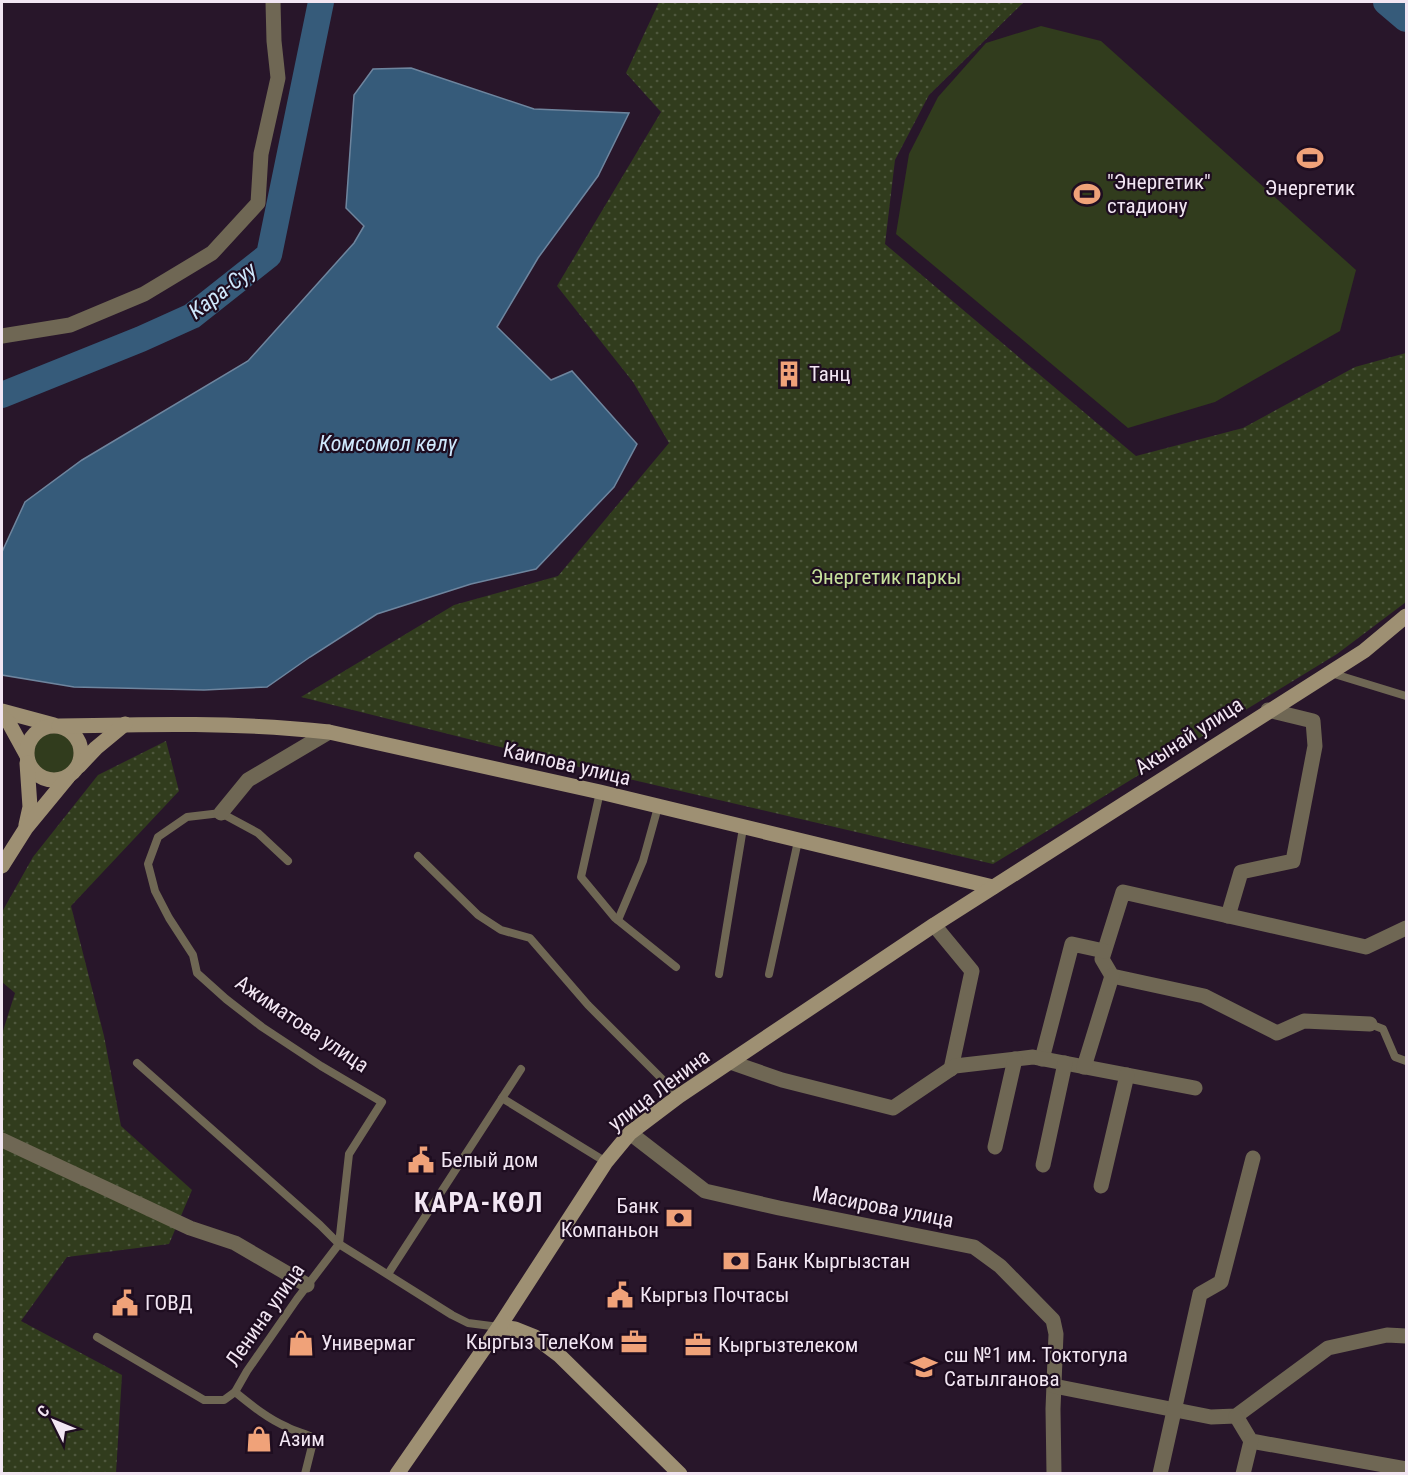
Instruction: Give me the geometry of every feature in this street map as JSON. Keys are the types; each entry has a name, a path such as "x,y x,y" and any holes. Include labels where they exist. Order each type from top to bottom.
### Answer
{"main road":[{"name":"Акынай улица","path":"993,887 1364,651 1407,616"},
{"path":"2,711 69,730 81,747 81,757 74,771 60,780 49,780 39,776 31,769 9,723 2,717"},
{"path":"2,866 26,828 74,771 96,748 125,724"},
{"name":"Каипова улица","path":"58,726 210,725 295,728 329,732 600,792 993,887"},
{"path":"26,828 30,807 27,745 39,730 48,726 58,726"},
{"name":"улица Ленина","path":"397,1473 499,1327 606,1162 630,1133 679,1096 934,924 993,887"},
{"path":"499,1327 515,1329 535,1337 559,1355 680,1473"}],"street":[{"path":"2,336 70,326 144,294 212,253 258,203 261,154 278,78 273,2"},
{"path":"1228,916 1241,872 1293,861 1304,809 1315,746 1313,721 1268,710"},
{"path":"221,813 248,780 329,732"},
{"path":"1370,1024 1304,1021 1277,1033 1204,996 1112,975 1102,959 1123,892 1366,947 1407,928"},
{"path":"934,924 972,971 951,1069"},
{"path":"1042,1059 1072,944 1104,951"},
{"path":"1084,1067 1112,975"},
{"path":"730,1062 782,1080 893,1107 955,1066 1033,1057 1195,1088"},
{"path":"995,1148 1015,1059"},
{"path":"1043,1165 1065,1063"},
{"path":"1101,1186 1127,1075"},
{"name":"Масирова улица","path":"630,1133 705,1191 974,1247 1000,1266 1053,1320 1056,1334 1054,1473"},
{"path":"2,1140 190,1228 235,1243 307,1285"},
{"path":"1160,1473 1200,1294 1221,1282 1253,1158"},
{"path":"1054,1386 1211,1417 1236,1416 1328,1348 1387,1335 1407,1336"},
{"path":"1236,1416 1251,1441 1243,1473"},
{"path":"1251,1441 1407,1468"},
{"path":"1337,1473 1340,1457"}],"lane":[{"path":"1329,672 1407,696"},
{"path":"600,792 581,877 618,920 676,967"},
{"path":"618,920 643,861 657,807"},
{"path":"221,813 258,832 288,861"},
{"name":"Ажиматова улица","path":"221,813 187,817 158,837 148,864 155,891 193,955 198,973 226,999 262,1027 321,1066 382,1102 349,1154 339,1244"},
{"path":"719,974 743,828"},
{"path":"769,974 798,841"},
{"path":"418,856 478,915 501,930 530,938 588,1005 679,1096"},
{"path":"1370,1024 1383,1029 1395,1057 1407,1061"},
{"path":"137,1063 339,1244 452,1315 468,1323 499,1327"},
{"path":"388,1274 521,1069"},
{"path":"502,1098 606,1162"},
{"name":"Ленина улица","path":"305,1473 314,1438 287,1427 235,1392 307,1285 339,1244"},
{"path":"97,1337 204,1400 224,1400 235,1392"}],"green space":[{"name":"Энергетик паркы","path":"659,2 1024,2 929,95 895,160 885,244 1136,456 1243,428 1355,367 1406,353 1406,602 1337,654 993,864 599,772 301,697 454,605 558,576 669,443 633,382 557,286 661,112 626,73"},
{"name":"\"Энергетик\" стадиону","path":"1041,26 1101,41 1356,270 1340,331 1215,402 1128,428 896,234 909,154 938,97 986,43"},
{"path":"54,733 68,739 74,753 68,767 54,773 40,767 34,753 40,739"},
{"path":"166,741 179,791 71,906 104,1036 121,1126 192,1190 169,1244 67,1257 21,1321 122,1375 116,1473 2,1473 2,1034 15,993 2,982 2,912 33,857 98,775"}],"water":[{"name":"Комсомол көлү","path":"411,68 534,109 629,113 598,176 538,258 497,327 551,380 572,371 637,444 614,487 536,569 471,584 377,614 267,687 204,690 74,687 2,675 2,552 25,502 82,460 248,361 354,243 364,226 346,208 354,95 373,69"}],"waterway":[{"name":"Кара-Суу","path":"2,395 192,316 269,255 321,2"},
{"name":"КАРА-КӨЛ","path":"1386,2 1406,19"}],"place":[{"name":"Энергетик","path":"1310,158"},
{"name":"\"Энергетик\" стадиону","path":"1087,194"},
{"name":"Танц","path":"789,374"},
{"name":"Белый дом","path":"421,1160"},
{"name":"Банк Компаньон","path":"679,1218"},
{"name":"Банк Кыргызстан","path":"736,1261"},
{"name":"Кыргыз Почтасы","path":"620,1295"},
{"name":"ГОВД","path":"125,1303"},
{"name":"Кыргыз ТелеКом","path":"634,1342"},
{"name":"Универмаг","path":"301,1343"},
{"name":"Кыргызтелеком","path":"698,1345"},
{"name":"сш №1 им. Токтогула Сатылганова","path":"924,1367"},
{"name":"Азим","path":"259,1439"}],"district":[{"name":"КАРА-КӨЛ","path":"479,1203"}]}
